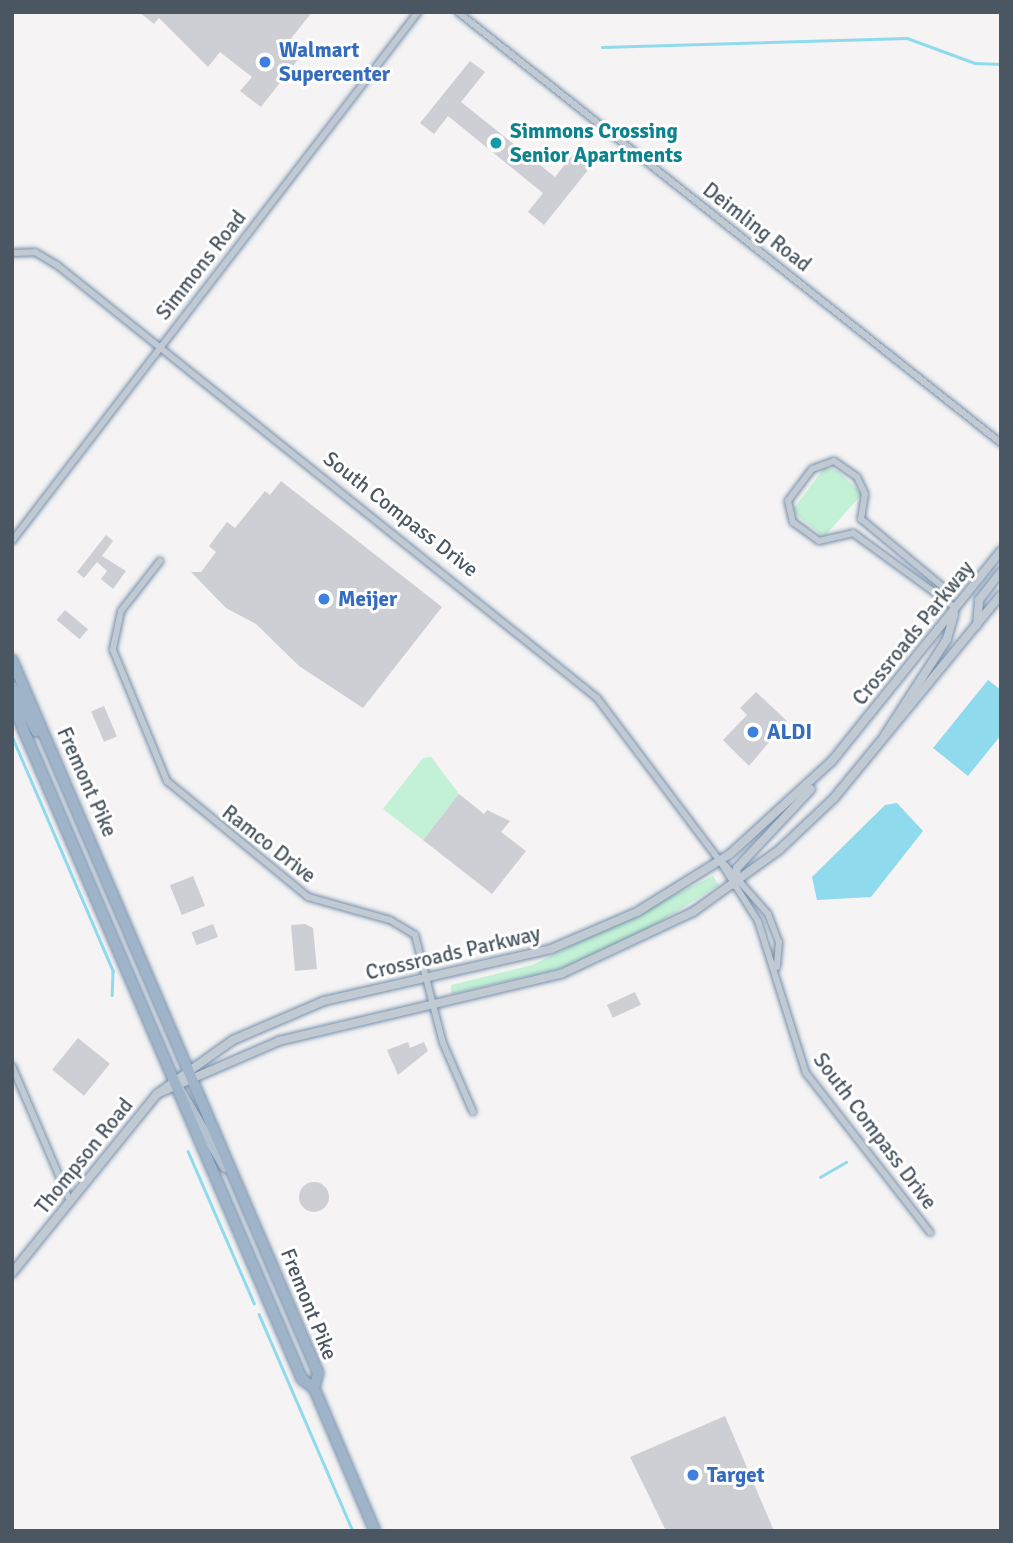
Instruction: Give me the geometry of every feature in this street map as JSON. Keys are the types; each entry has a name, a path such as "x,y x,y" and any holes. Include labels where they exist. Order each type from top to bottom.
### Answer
{"highway":[{"name":"Fremont Pike","path":"12,660 196,1079 266,1247 318,1373 314,1388 302,1379 178,1084 12,703"},
{"path":"12,686 61,772"},
{"path":"314,1388 375,1531"}],"main road":[{"path":"178,1084 266,1247"}],"street":[{"name":"Simmons Road","path":"12,541 159,346 418,12"},
{"name":"Deimling Road","path":"458,12 1001,443"},
{"name":"South Compass Drive","path":"12,253 46,257 575,678 615,719 720,861 734,885 777,967 796,1056 930,1232"},
{"path":"883,741 947,639 956,608 912,579 853,533 814,539 790,519 790,497 819,463 839,463 864,488 865,523 943,587 947,601"},
{"name":"Crossroads Parkway","path":"190,1067 299,1009 430,980 584,937 720,861 832,761 1001,551"},
{"name":"Ramco Drive","path":"160,561 121,611 113,650 167,782 308,897 408,929 421,942 435,1006 472,1112"},
{"path":"912,579 920,568"},
{"path":"976,625 979,600 1001,572"},
{"name":"Crossroads Parkway","path":"196,1079 279,1041 435,1006 599,959 734,885 739,876 810,823 883,741 1001,594"},
{"path":"739,876 832,761"},
{"name":"South Compass Drive","path":"720,861 739,876 774,928 782,961 777,967"},
{"path":"12,1066 70,1200"},
{"name":"Thompson Road","path":"178,1084 190,1067"},
{"name":"Thompson Road","path":"12,1273 156,1094 196,1079"}],"green space":[{"path":"825,467 838,471 862,494 824,537 792,511"},
{"path":"431,757 459,794 423,840 383,809 423,758"},
{"path":"713,876 719,885 632,939 559,969 451,994 451,985 532,965"}],"water":[{"path":"988,680 1001,690 1001,735 968,776 933,748"},
{"path":"897,803 923,831 871,897 817,900 812,877 885,805"}],"building":[{"name":"Walmart Supercenter","path":"139,12 312,12 286,45 300,57 261,107 240,91 252,77 220,52 208,67 159,18 154,24"},
{"name":"Simmons Crossing Senior Apartments","path":"470,61 485,72 461,102 555,177 579,147 596,160 544,225 528,212 543,193 448,116 434,134 420,123"},
{"name":"Meijer","path":"281,481 442,607 363,708 299,666 256,624 226,608 191,572 201,572 216,552 209,546 227,522 235,528 265,491 270,495"},
{"path":"106,535 113,541 102,556 126,571 113,589 101,579 107,571 97,562 84,578 77,572"},
{"path":"65,610 88,629 80,639 57,620"},
{"name":"ALDI","path":"756,692 787,721 749,766 723,740 747,715 740,708"},
{"path":"104,706 117,736 104,742 91,711"},
{"path":"459,794 484,814 487,810 510,821 501,832 526,851 492,894 423,840"},
{"path":"193,876 205,906 182,915 170,885"},
{"path":"213,924 218,937 197,945 192,932"},
{"path":"305,924 313,928 317,969 295,971 291,925"},
{"path":"635,992 641,1005 613,1018 607,1005"},
{"path":"78,1038 110,1064 84,1096 52,1070"},
{"path":"408,1042 410,1048 424,1042 428,1051 398,1075 387,1050"},
{"path":"314,1182 325,1186 329,1197 325,1208 314,1212 303,1208 299,1197 303,1186"},
{"name":"Target","path":"725,1416 774,1531 666,1531 630,1457"}],"waterway":[{"path":"602,47 907,38 975,63 1001,64"},
{"path":"12,736 113,971 112,995"},
{"path":"188,1151 254,1303"},
{"path":"820,1177 846,1162"},
{"path":"259,1314 353,1531"}],"place":[{"name":"Walmart Supercenter","path":"265,62"},
{"name":"Simmons Crossing Senior Apartments","path":"496,143"},
{"name":"Meijer","path":"324,599"},
{"name":"ALDI","path":"753,732"},
{"name":"Target","path":"693,1475"}]}
